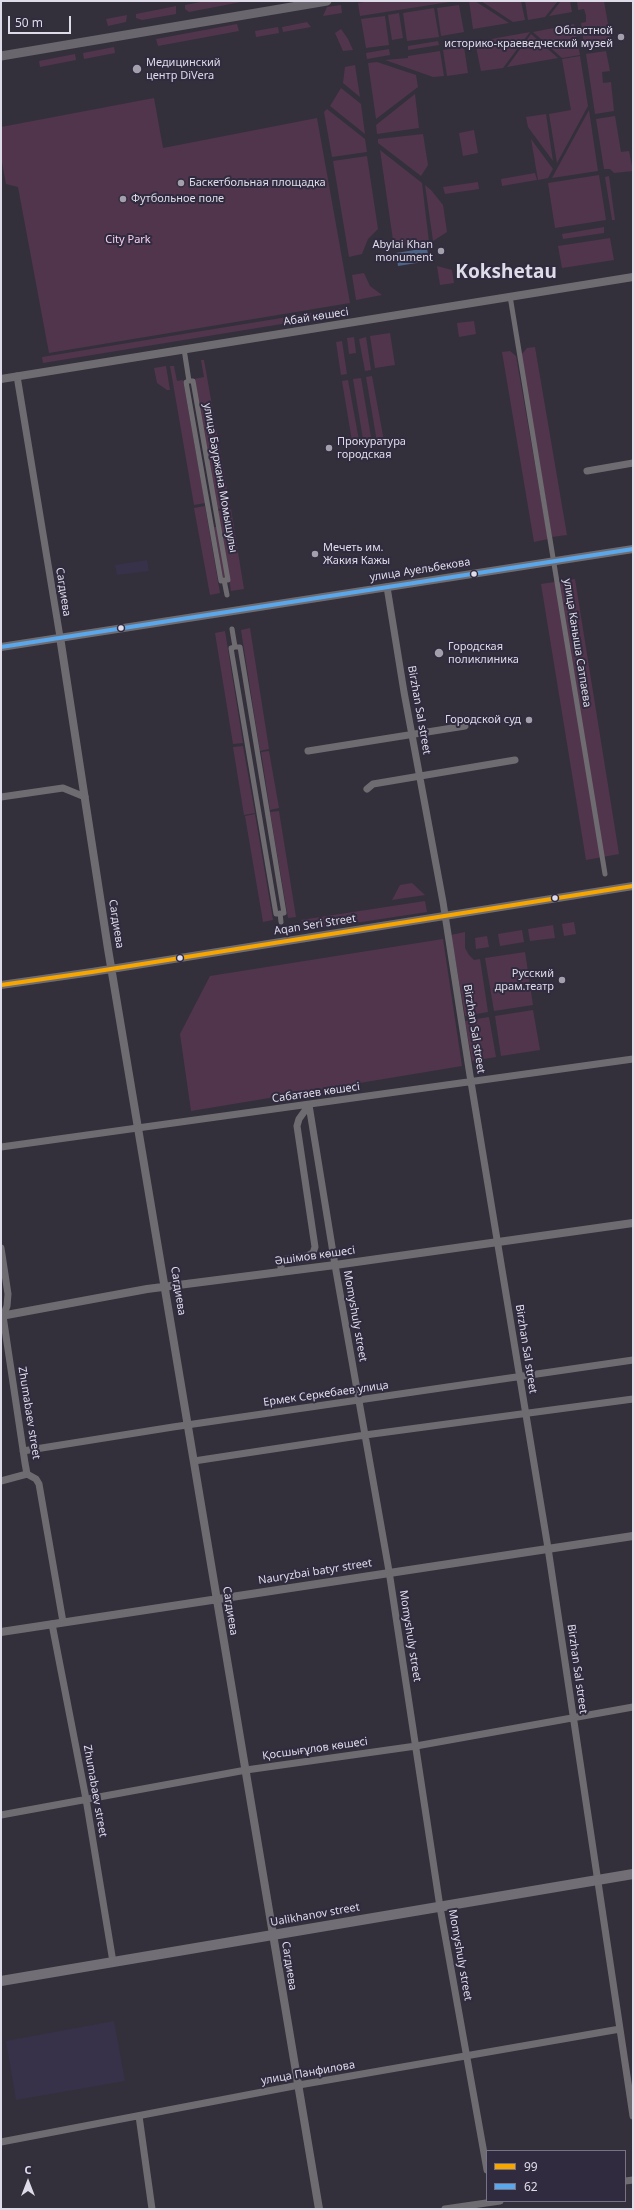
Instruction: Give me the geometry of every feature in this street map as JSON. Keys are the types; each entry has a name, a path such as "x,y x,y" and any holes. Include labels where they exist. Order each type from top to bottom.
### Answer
{"main road":[{"path":"1,56 300,3 327,1"},
{"name":"Ualikhanov street","path":"1,1981 633,1874"}],"street":[{"name":"Абай көшесі","path":"1,379 633,277"},
{"name":"улица Каныша Сатпаева","path":"510,296 605,874"},
{"name":"улица Бауржана Момышулы","path":"184,349 189,381 186,382 221,581 224,580"},
{"name":"Сагдиева","path":"16,376 60,637 112,969 319,2209"},
{"name":"улица Бауржана Момышулы","path":"189,381 193,381 228,580 224,580"},
{"path":"197,440 203,439"},
{"path":"200,458 206,456"},
{"path":"587,470 633,463"},
{"path":"209,510 215,509"},
{"path":"212,526 218,524"},
{"name":"улица Ауельбекова","path":"1,647 553,560 633,549"},
{"name":"улица Бауржана Момышулы","path":"224,580 227,595"},
{"name":"Birzhan Sal street","path":"388,587 419,776 445,916 548,1548 633,2116"},
{"path":"232,629 235,647"},
{"path":"235,647 240,647 281,892 284,912 276,914 234,670 231,648 235,647"},
{"path":"234,670 243,668"},
{"path":"239,694 247,693"},
{"path":"243,720 252,718"},
{"path":"308,751 465,726"},
{"path":"247,744 256,742"},
{"path":"367,789 373,784 515,760"},
{"path":"251,768 260,767"},
{"path":"1,797 63,788 85,797"},
{"path":"255,794 264,792"},
{"path":"260,818 268,817"},
{"path":"264,843 272,842"},
{"path":"268,869 277,868"},
{"name":"Aqan Seri Street","path":"1,985 112,969 633,886"},
{"path":"272,894 281,892"},
{"path":"280,913 281,922"},
{"name":"Сабатаев көшесі","path":"1,1147 139,1129 633,1059"},
{"path":"281,1272 281,1260 307,1256 312,1253 315,1247 297,1126 299,1119 309,1105"},
{"name":"Momyshuly street","path":"309,1105 335,1265 390,1571 440,1906 486,2165"},
{"name":"Әшімов көшесі","path":"2,1316 166,1286 335,1265 633,1223"},
{"name":"Zhumabaev street","path":"1,1248 8,1294 7,1306 2,1316 23,1451 27,1474 36,1479 39,1484 63,1622"},
{"name":"Ермек Серкебаев улица","path":"23,1451 188,1425 633,1360"},
{"path":"194,1461 365,1435 603,1405 633,1399"},
{"path":"1,1481 27,1474"},
{"name":"Nauryzbai batyr street","path":"1,1632 390,1571 633,1536"},
{"name":"Zhumabaev street","path":"52,1624 86,1799 113,1962"},
{"name":"Қосшығұлов көшесі","path":"1,1815 246,1770 416,1746 633,1707"},
{"name":"улица Панфилова","path":"1,2142 298,2086 620,2029"},
{"path":"139,2116 152,2209"},
{"path":"445,2209 495,2203"}],"shaded area":[{"path":"147,560 149,571 117,575 115,565"},
{"path":"114,2021 125,2081 16,2100 6,2041"}],"green space":[{"path":"206,1 246,1 189,12 185,9 185,5"},
{"path":"370,1 456,1 360,16 358,3"},
{"path":"469,1 475,1 509,23 473,29"},
{"path":"481,1 521,1 525,20 513,22"},
{"path":"525,1 558,1 545,17 528,20"},
{"path":"561,1 570,1 572,12 549,16"},
{"path":"577,1 604,1 611,41 584,46 581,23 586,22 586,15 584,9 578,10"},
{"path":"341,5 342,13 323,16 327,7"},
{"path":"459,5 464,32 441,36 437,8"},
{"path":"176,6 176,14 142,20 136,18 136,14"},
{"path":"434,8 439,37 407,41 403,13"},
{"path":"399,13 403,38 392,40 388,15"},
{"path":"127,15 126,22 108,26 106,19"},
{"path":"385,16 389,45 366,48 361,19"},
{"path":"307,22 311,27 283,32 282,27"},
{"path":"237,24 239,31 158,46 156,39"},
{"path":"574,24 580,55 562,58 533,32"},
{"path":"278,27 279,33 256,37 255,31"},
{"path":"341,29 353,50 343,51 335,33"},
{"path":"530,32 503,68 481,71 475,42"},
{"path":"531,34 558,58 507,67"},
{"path":"438,41 439,45 408,50 408,46"},
{"path":"114,47 115,53 84,59 83,53"},
{"path":"464,47 468,73 447,76 443,50"},
{"path":"389,49 390,55 367,59 366,53"},
{"path":"440,51 444,76 433,77 385,60 408,58 408,56"},
{"path":"606,51 610,71 602,72 603,83 611,82 614,111 595,114 586,54"},
{"path":"75,54 76,60 40,67 39,61"},
{"path":"580,56 588,106 557,163 549,114 571,110 562,59"},
{"path":"377,62 416,75 418,87 376,119 368,63"},
{"path":"355,65 360,97 343,83 345,67"},
{"path":"341,88 361,104 365,134 330,106"},
{"path":"415,94 419,128 377,134 376,125"},
{"name":"City Park","path":"154,98 163,148 317,118 350,303 49,353 18,187 6,184 1,157 1,127"},
{"path":"327,109 365,139 367,152 332,157 324,112"},
{"path":"589,110 598,171 552,178"},
{"path":"546,114 553,161 528,127 526,117"},
{"path":"615,116 621,152 629,151 633,171 614,173 610,169 604,169 596,119"},
{"path":"474,130 478,153 463,156 459,133"},
{"path":"423,134 428,165 421,176 378,143 378,139"},
{"path":"531,139 553,169 548,178 538,180"},
{"path":"380,150 422,183 429,242 394,247"},
{"path":"367,156 378,229 368,239 362,254 349,257 333,161"},
{"path":"535,173 537,180 502,186 501,179"},
{"path":"599,175 606,220 555,228 548,183"},
{"path":"609,176 615,220 612,220 605,177"},
{"path":"478,182 479,189 445,194 443,187"},
{"path":"425,185 443,205 447,232 433,241"},
{"path":"604,227 604,233 563,239 562,234"},
{"path":"610,238 614,260 562,268 558,246"},
{"path":"437,266 452,270 454,283 440,285"},
{"path":"364,273 370,286 382,295 356,300 352,275"},
{"path":"349,307 349,313 43,363 42,357"},
{"path":"474,321 476,334 459,337 457,323"},
{"path":"390,333 395,365 375,368 370,336"},
{"path":"354,337 356,353 349,354 347,338"},
{"path":"366,337 371,370 365,371 359,339"},
{"path":"342,341 347,374 341,375 336,342"},
{"path":"535,347 567,535 552,537 521,355 527,348"},
{"path":"510,351 516,356 548,539 534,542 502,352"},
{"path":"201,360 204,360 230,507 217,509 194,379 204,377"},
{"path":"166,366 170,390 167,390 157,383 154,368"},
{"path":"170,366 174,366 177,381 183,380 205,503 194,505"},
{"path":"372,376 384,441 377,442 366,377"},
{"path":"361,378 372,443 364,445 353,379"},
{"path":"348,380 360,446 353,447 342,381"},
{"path":"205,506 220,593 210,595 194,508"},
{"path":"231,509 244,589 231,591 218,511"},
{"path":"214,527 217,527 226,577 223,578"},
{"path":"575,579 619,854 586,860 541,584"},
{"path":"250,628 269,749 260,751 241,630"},
{"path":"225,631 243,743 233,744 215,633"},
{"path":"243,746 255,813 244,815 233,747"},
{"path":"269,751 279,808 270,810 261,752"},
{"path":"279,811 296,917 288,918 270,812"},
{"path":"255,814 273,920 263,922 245,816"},
{"path":"412,883 425,895 392,900 400,885"},
{"path":"425,901 427,912 309,930 301,920"},
{"path":"574,922 576,934 564,936 562,924"},
{"path":"553,925 555,938 530,941 528,929"},
{"path":"522,930 524,942 500,946 498,934"},
{"path":"465,932 465,948 474,960 480,959 488,1012 465,1016 451,935"},
{"path":"487,936 489,947 476,949 475,938"},
{"path":"443,939 462,1066 191,1111 180,1034 210,976"},
{"path":"525,952 533,1005 494,1011 485,958"},
{"path":"533,1010 540,1050 501,1056 495,1016"},
{"path":"489,1017 496,1057 472,1061 465,1021"}],"water":[{"path":"427,248 429,261 398,266 396,253"}],"transit line":[{"name":"62","path":"1,647 633,549"},
{"name":"99","path":"1,985 92,972 633,886"}],"place":[{"name":"Областной историко-краеведческий музей","path":"621,37"},
{"name":"Медицинский центр DiVera","path":"137,69"},
{"name":"Баскетбольная площадка","path":"181,183"},
{"name":"Футбольное поле","path":"123,199"},
{"name":"Abylai Khan monument","path":"441,251"},
{"name":"Прокуратура городская","path":"329,448"},
{"name":"Мечеть им. Жакия Кажы","path":"315,554"},
{"name":"Городская поликлиника","path":"439,653"},
{"name":"Городской суд","path":"529,720"},
{"name":"Русский драм.театр","path":"562,980"}],"district":[{"name":"Kokshetau","path":"506,273"}]}
